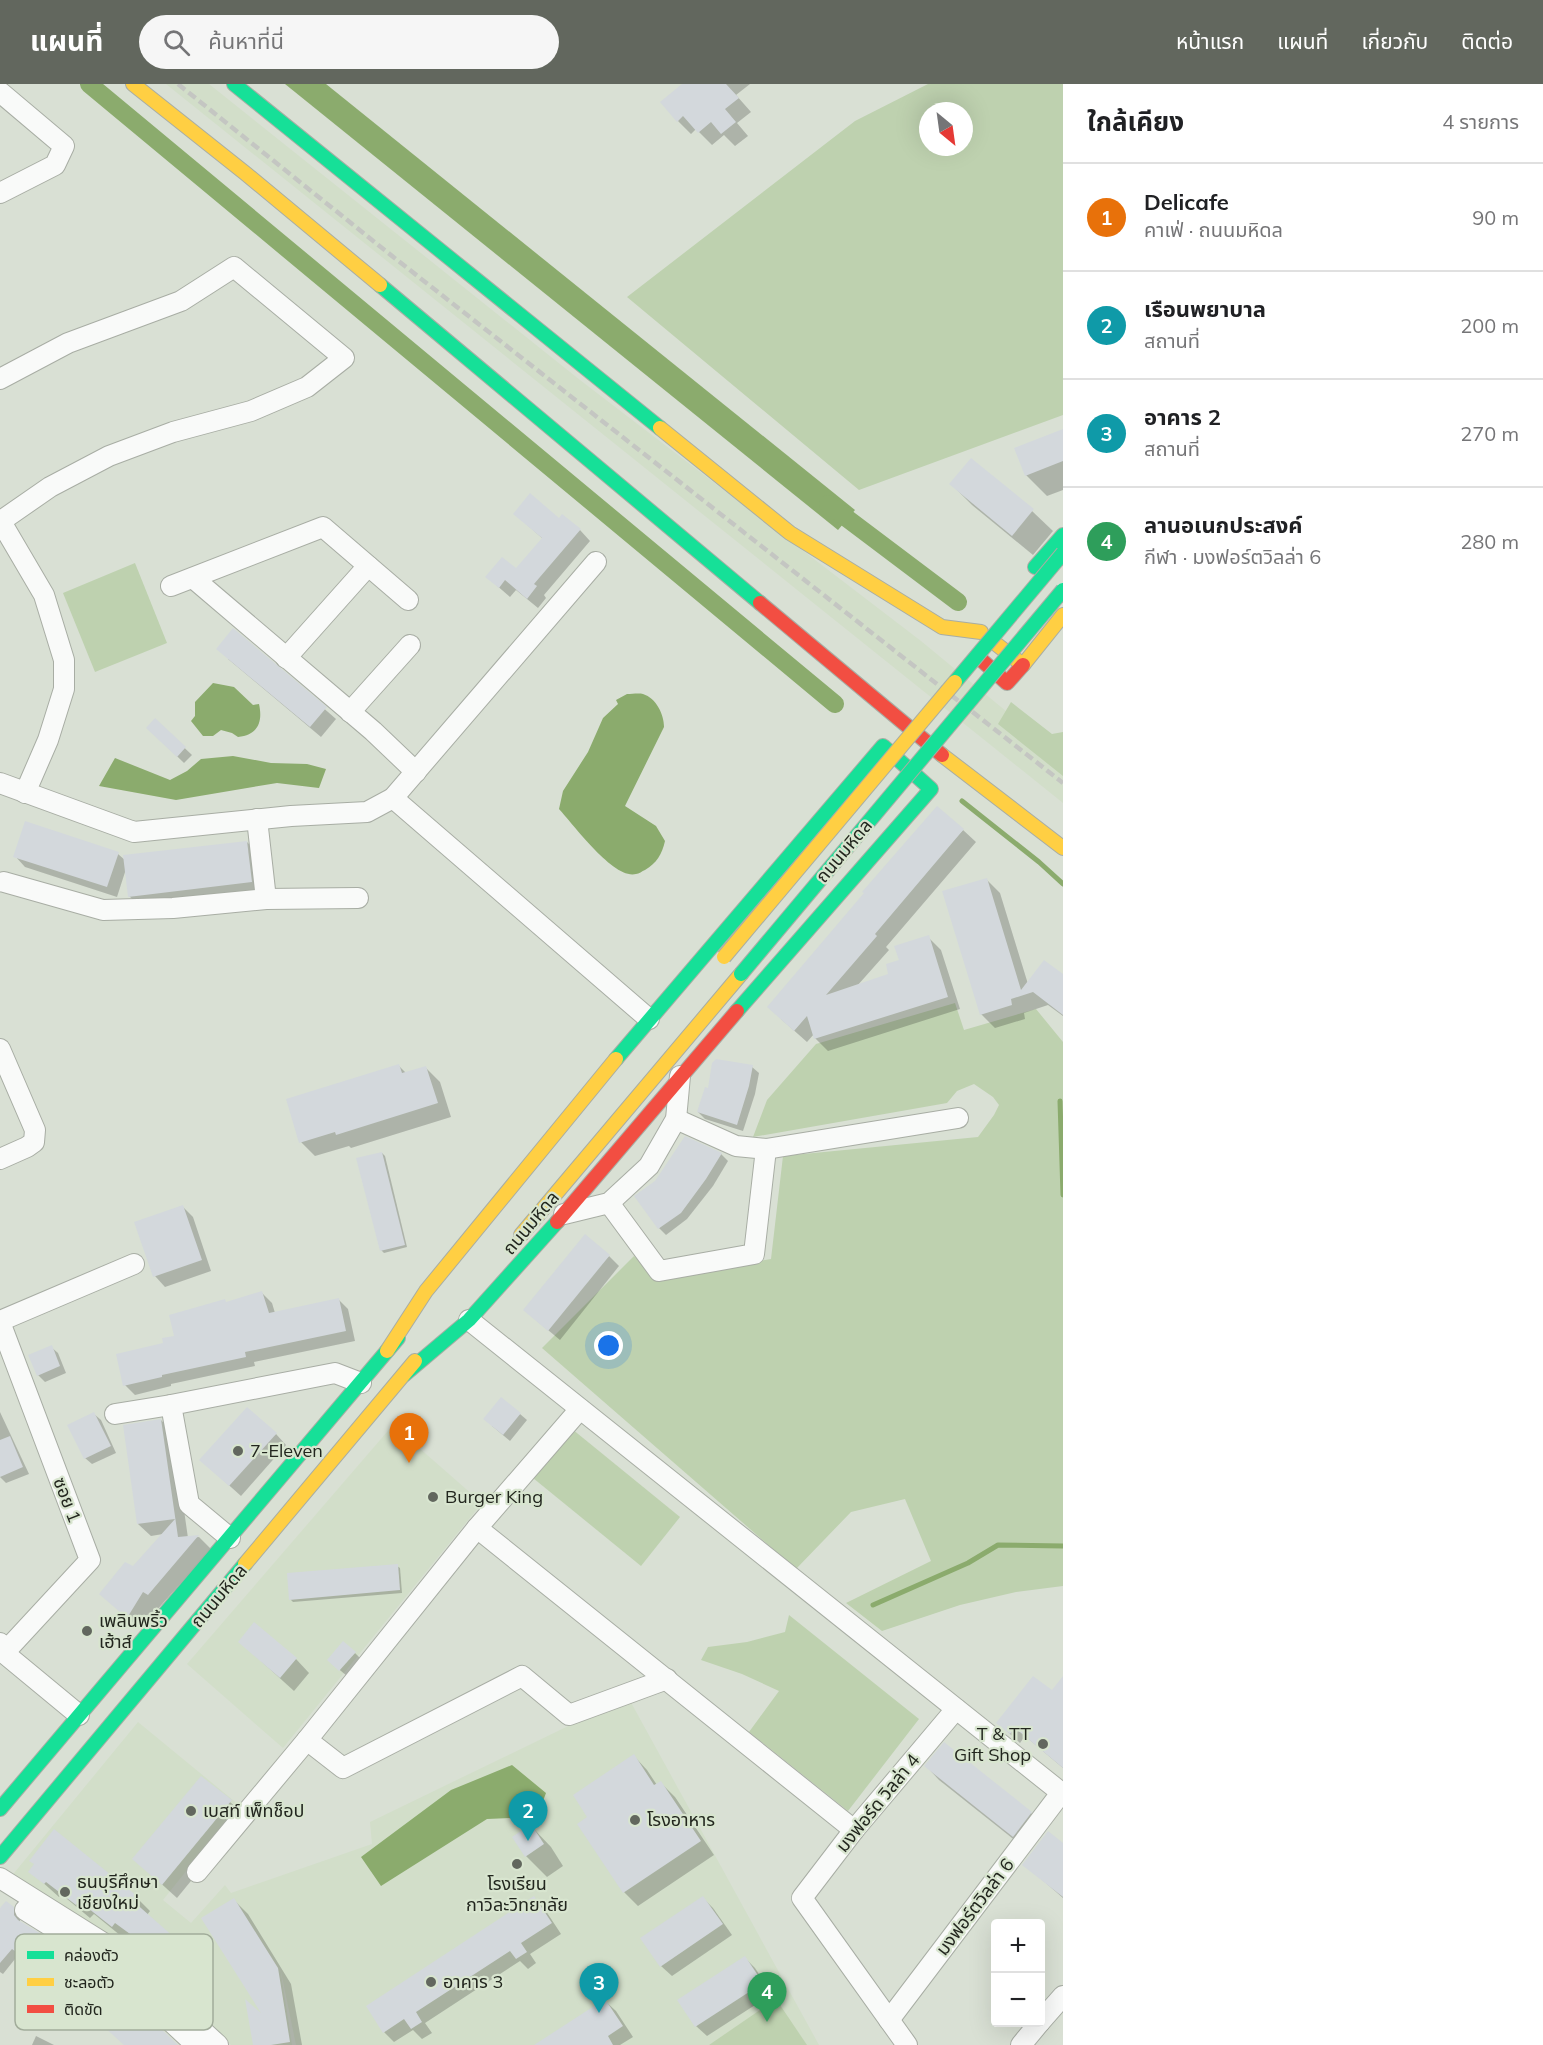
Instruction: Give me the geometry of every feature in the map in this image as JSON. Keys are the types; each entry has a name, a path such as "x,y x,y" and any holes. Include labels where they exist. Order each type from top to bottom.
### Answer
{"main road":[{"path":"133,84 245,173 942,776 1063,848"},
{"path":"234,84 790,533 942,627 981,632 1023,665"},
{"path":"1063,535 967,648 1007,682 1063,615"},
{"name":"ถนนมหิดล","path":"720,962 1063,554"},
{"name":"ถนนมหิดล","path":"511,1248 1063,590"},
{"path":"893,733 942,776"},
{"path":"387,1351 433,1282 649,1019 893,733"},
{"name":"ถนนมหิดล","path":"0,1857 404,1375 564,1214 680,1076 942,776"},
{"name":"ถนนมหิดล","path":"0,1809 563,1145"}],"street":[{"path":"0,92 64,146 55,165 0,193"},
{"path":"0,379 68,343 182,301 234,267 344,358 307,387 251,411 173,432 110,456 50,487 0,520 44,595 64,660 64,688 48,740 25,793"},
{"path":"171,586 324,527 408,600"},
{"path":"0,783 134,832 257,819 368,812 393,798 596,562"},
{"path":"286,658 368,566"},
{"path":"193,578 350,712 416,772"},
{"path":"942,627 967,648"},
{"path":"350,712 410,645"},
{"path":"393,798 649,1019"},
{"path":"257,819 266,899"},
{"path":"4,882 103,910 173,908 266,899 358,898"},
{"path":"0,1049 35,1130 34,1142 0,1159"},
{"path":"564,1214 609,1203 649,1166 676,1119 680,1076"},
{"path":"676,1119 736,1146 766,1149 958,1118"},
{"path":"609,1203 659,1271 754,1254 766,1149"},
{"path":"0,1322 134,1264"},
{"path":"463,1316 1062,1794"},
{"name":"ซอย 1","path":"0,1322 90,1560 2,1648"},
{"path":"115,1414 334,1373 361,1383"},
{"path":"171,1405 189,1504 230,1538"},
{"path":"197,1872 307,1740 477,1528 580,1409"},
{"path":"477,1528 854,1830"},
{"path":"2,1648 79,1715"},
{"path":"307,1740 343,1768 522,1676 569,1715 667,1679"},
{"name":"มงฟอร์ด วิลล่า 4","path":"889,2020 802,1898 854,1830 956,1709"},
{"name":"มงฟอร์ตวิลล่า 6","path":"889,2020 1062,1794"},
{"path":"0,1878 71,1934"},
{"path":"0,1894 82,1934"},
{"path":"1045,2016 1063,1996"},
{"path":"889,2020 907,2045"},
{"path":"1021,2045 1036,2027"},
{"path":"180,2030 196,2045"},
{"path":"202,2030 218,2045"}],"shaded area":[{"path":"166,84 209,84 580,380 921,641 1063,758 1063,803"},
{"path":"285,84 326,84 855,510 838,530"},
{"path":"928,84 1063,84 1063,415 859,490 627,297 855,121"},
{"path":"135,563 167,643 95,672 63,593"},
{"path":"213,683 234,687 253,705 259,704 258,726 250,734 238,737 221,730 213,736 203,736 191,721 195,716 195,702"},
{"path":"627,694 643,694 652,699 661,712 664,727 625,806 656,826 665,841 656,861 638,874 627,874 606,860 559,809 563,791 588,752 603,718 618,704 616,700"},
{"path":"1011,702 1052,734 1063,732 1063,776 998,724"},
{"path":"233,756 271,763 307,764 326,769 319,788 277,783 176,800 99,786 115,758 170,780 187,771 201,759"},
{"path":"955,1003 964,1030 1036,1009 1063,1042 1063,1586 1016,1592 960,1605 882,1631 846,1603 931,1561 905,1499 851,1512 796,1569 542,1348 634,1256 659,1277 771,1259 783,1156 978,1137 999,1105 993,1097 974,1084 957,1091 947,1103 753,1137 767,1100 816,1044"},
{"path":"393,1425 482,1503 283,1748 187,1664"},
{"path":"572,1429 680,1517 641,1566 533,1478"},
{"path":"789,1615 919,1719 848,1811 749,1732 779,1691 742,1674 701,1660 708,1647 747,1642 785,1632"},
{"name":"โรงเรียน กาวิละวิทยาลัย","path":"628,1697 819,2045 296,2045 280,1967 292,2045 231,2045 213,2027 213,1934 94,1934 10,1878 138,1722 239,1805 163,1900 191,1923 225,1885 231,1893 372,1844 370,1822"},
{"path":"512,1765 546,1793 537,1817 487,1819 381,1886 361,1857 451,1790"},
{"path":"776,1999 807,2045 709,2045"}],"building":[{"path":"682,84 726,84 739,98 725,109 736,122 721,134 711,122 698,133 683,116 677,122 660,102"},
{"path":"1063,429 1063,461 1025,476 1014,448"},
{"path":"971,458 1034,509 1012,536 949,484"},
{"path":"530,493 559,518 562,514 581,529 534,584 537,586 527,599 505,580 499,588 485,577 502,557 516,568 542,538 513,514"},
{"path":"233,628 327,707 310,727 216,649"},
{"path":"155,718 186,747 177,757 146,728"},
{"path":"937,806 964,829 826,995 888,974 886,964 899,960 894,946 929,935 948,997 814,1039 807,1016 794,1031 767,1007"},
{"path":"25,821 119,852 107,887 13,857"},
{"path":"247,841 252,882 128,897 123,855"},
{"path":"987,878 1021,990 1044,960 1063,974 1063,1015 1033,992 1011,999 1012,1005 980,1015 942,891"},
{"path":"716,1059 753,1065 737,1125 697,1112 705,1087 708,1088 712,1063"},
{"path":"399,1064 402,1073 426,1066 438,1103 336,1135 335,1132 299,1143 286,1099"},
{"path":"685,1136 722,1153 681,1213 658,1229 634,1196 655,1181"},
{"path":"382,1152 405,1245 380,1251 356,1158"},
{"path":"183,1205 202,1260 153,1277 134,1222"},
{"path":"585,1234 610,1255 548,1331 523,1310"},
{"path":"262,1291 269,1313 339,1298 346,1331 245,1352 246,1357 123,1386 116,1354 163,1343 162,1338 174,1336 169,1315"},
{"path":"52,1345 60,1366 37,1376 28,1355"},
{"path":"501,1397 521,1413 503,1435 483,1419"},
{"path":"247,1407 277,1433 229,1486 199,1460"},
{"path":"94,1412 111,1446 84,1459 67,1425"},
{"path":"161,1419 178,1537 199,1535 148,1595 143,1592 127,1618 99,1594 125,1562 133,1566 175,1519 137,1524 123,1425"},
{"path":"10,1436 23,1467 0,1477 0,1440"},
{"path":"398,1564 400,1590 289,1600 287,1573"},
{"path":"254,1622 297,1658 280,1678 238,1642"},
{"path":"343,1641 356,1652 339,1671 327,1660"},
{"path":"1033,1676 1052,1690 1063,1676 1063,1768 1015,1728 1010,1734 996,1723"},
{"path":"944,1742 1032,1812 1013,1837 924,1766"},
{"name":"โรงอาหาร","path":"634,1754 654,1785 661,1781 701,1841 623,1893 577,1824 587,1817 573,1795"},
{"path":"201,1776 232,1800 162,1885 132,1859"},
{"path":"531,1824 544,1844 525,1857 512,1837"},
{"path":"54,1829 137,1896 133,1901 170,1934 130,1934 115,1923 112,1927 79,1901 76,1905 46,1882 44,1884 28,1872 34,1864 29,1861"},
{"path":"1048,1831 1063,1843 1063,1897 1022,1865"},
{"name":"อาคาร 3","path":"534,1896 552,1923 521,1943 527,1952 516,1959 510,1951 416,2012 422,2022 411,2029 404,2019 383,2033 366,2006"},
{"path":"703,1896 723,1924 660,1967 640,1938"},
{"path":"234,1898 278,1968 290,2042 253,2045 245,1999 261,2013 201,1918"},
{"path":"6,1901 14,1907 14,1915 18,1920 41,1934 15,1934 15,1951 12,1949 0,1963 0,1908"},
{"path":"745,1956 763,1983 695,2027 677,2000"},
{"path":"605,1999 623,2026 608,2036 613,2045 534,2045"},
{"path":"108,2030 162,2030 178,2045 124,2045"}],"waterway":[{"path":"89,84 835,704"},
{"path":"828,504 958,602"},
{"path":"962,801 1063,884"},
{"path":"1060,1101 1063,1195"},
{"path":"873,1605 968,1563 998,1545 1063,1546"}],"railway":[{"path":"178,84 387,252 1063,783"}],"traffic: fast":[{"path":"234,84 660,428"},
{"path":"380,285 760,603"},
{"path":"1035,567 1063,535"},
{"path":"955,682 1063,553"},
{"path":"741,974 1063,590"},
{"path":"616,1059 883,746 931,789 737,1011"},
{"path":"404,1375 469,1320 557,1222"},
{"path":"0,1809 398,1338"},
{"path":"0,1857 245,1564"}],"traffic: slow":[{"path":"133,84 380,285"},
{"path":"660,428 790,533 942,627 981,632"},
{"path":"991,640 1023,665 1063,615"},
{"path":"724,957 955,682"},
{"path":"942,755 1063,848"},
{"path":"521,1235 741,974"},
{"path":"387,1351 426,1291 616,1059"},
{"path":"245,1564 415,1361"}],"traffic: jam":[{"path":"760,603 942,755"},
{"path":"977,656 1007,683 1023,665"},
{"path":"557,1222 737,1011"}],"place":[{"name":"7-Eleven","path":"238,1451"},
{"name":"Delicafe","path":"409,1463"},
{"name":"Burger King","path":"433,1497"},
{"name":"เพลินพริ้ว เฮ้าส์","path":"87,1631"},
{"name":"T & TT Gift Shop","path":"1043,1744"},
{"name":"เบสท์ เพ็ทช็อป","path":"191,1811"},
{"name":"โรงอาหาร","path":"635,1820"},
{"name":"เรือนพยาบาล","path":"528,1841"},
{"name":"โรงเรียน กาวิละวิทยาลัย","path":"517,1864"},
{"name":"ธนบุรีศึกษา เชียงใหม่","path":"65,1892"},
{"name":"อาคาร 3","path":"431,1982"},
{"name":"อาคาร 2","path":"599,2013"},
{"name":"ลานอเนกประสงค์","path":"767,2022"}]}
